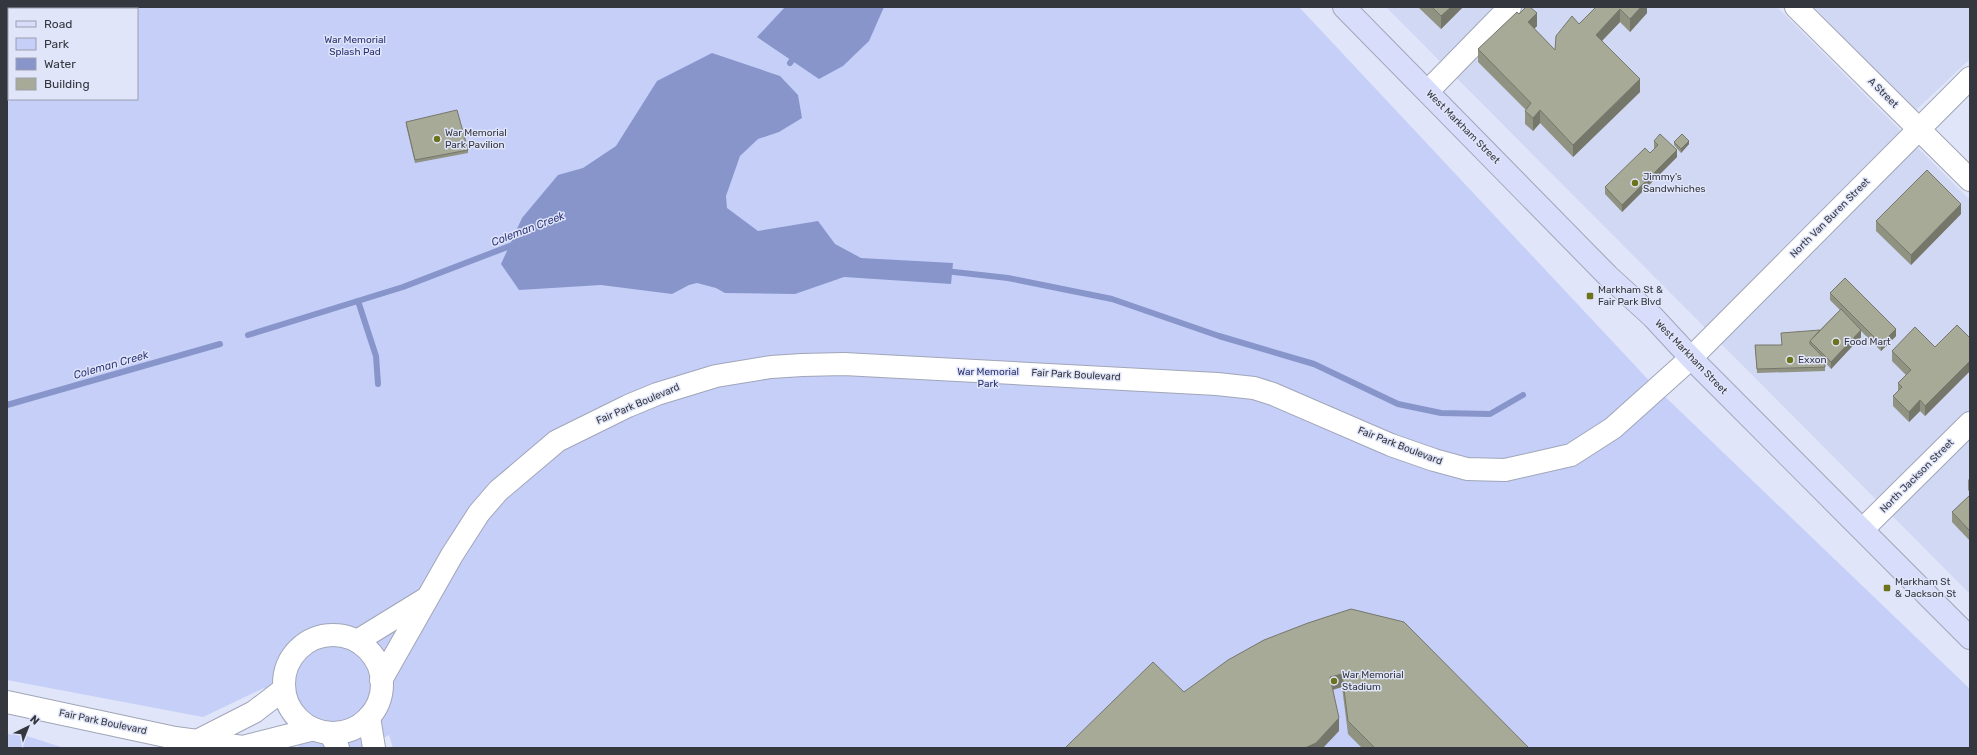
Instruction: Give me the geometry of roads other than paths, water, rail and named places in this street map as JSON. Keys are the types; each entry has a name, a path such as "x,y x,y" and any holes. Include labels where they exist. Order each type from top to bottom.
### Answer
{"main road":[{"name":"West Markham Street","path":"1344,7 1608,276 1653,317 1691,358 1970,638"}],"street":[{"path":"1428,91 1510,7"},
{"name":"A Street","path":"1796,7 1970,180"},
{"name":"North Van Buren Street","path":"1691,358 1970,78"},
{"name":"Fair Park Boulevard","path":"382,680 407,637 427,598 479,514 498,491 557,441 615,412 657,394 716,376 771,367 844,364 1176,380 1254,388 1391,445 1434,460 1467,469 1500,471 1571,455 1613,428 1691,358"},
{"name":"North Jackson Street","path":"1863,529 1970,423"},
{"name":"Fair Park Boulevard","path":"357,641 427,598"},
{"name":"Fair Park Boulevard","path":"7,702 175,738 200,740 243,747 327,737 350,731 363,723 374,711 380,697 382,680 378,666 370,652 357,641 341,636 324,636 308,641 295,652 286,667 283,683 286,700 293,714 305,725 327,737"},
{"path":"200,740 254,712 284,689"},
{"path":"369,716 374,748"}],"water":[{"path":"785,7 884,7 869,41 843,66 819,79 757,37"},
{"path":"712,53 780,76 798,95 802,118 779,132 758,139 740,156 726,196 727,208 758,231 818,221 835,244 861,258 953,263 951,284 844,277 795,294 725,293 716,288 697,283 689,285 672,294 601,285 519,290 501,264 522,218 558,175 583,168 616,146 657,81"}],"waterway":[{"name":"Coleman Creek","path":"790,63 796,55"},
{"name":"Coleman Creek","path":"248,335 403,287 515,244"},
{"path":"945,271 1008,278 1112,299 1219,336 1314,364 1398,404 1441,413 1490,414 1523,395"},
{"path":"358,301 376,356 378,384"},
{"name":"Coleman Creek","path":"7,405 220,344"}],"place":[{"name":"War Memorial Park Pavilion","path":"437,139"},
{"name":"Jimmy's Sandwhiches","path":"1635,183"},
{"name":"Markham St & Fair Park Blvd","path":"1590,296"},
{"name":"Food Mart","path":"1836,342"},
{"name":"Exxon","path":"1790,360"},
{"name":"Markham St & Jackson St","path":"1887,588"},
{"name":"War Memorial Stadium","path":"1334,681"}],"park label":[{"name":"War Memorial Splash Pad","path":"355,46"},
{"name":"War Memorial Park","path":"988,378"}]}
